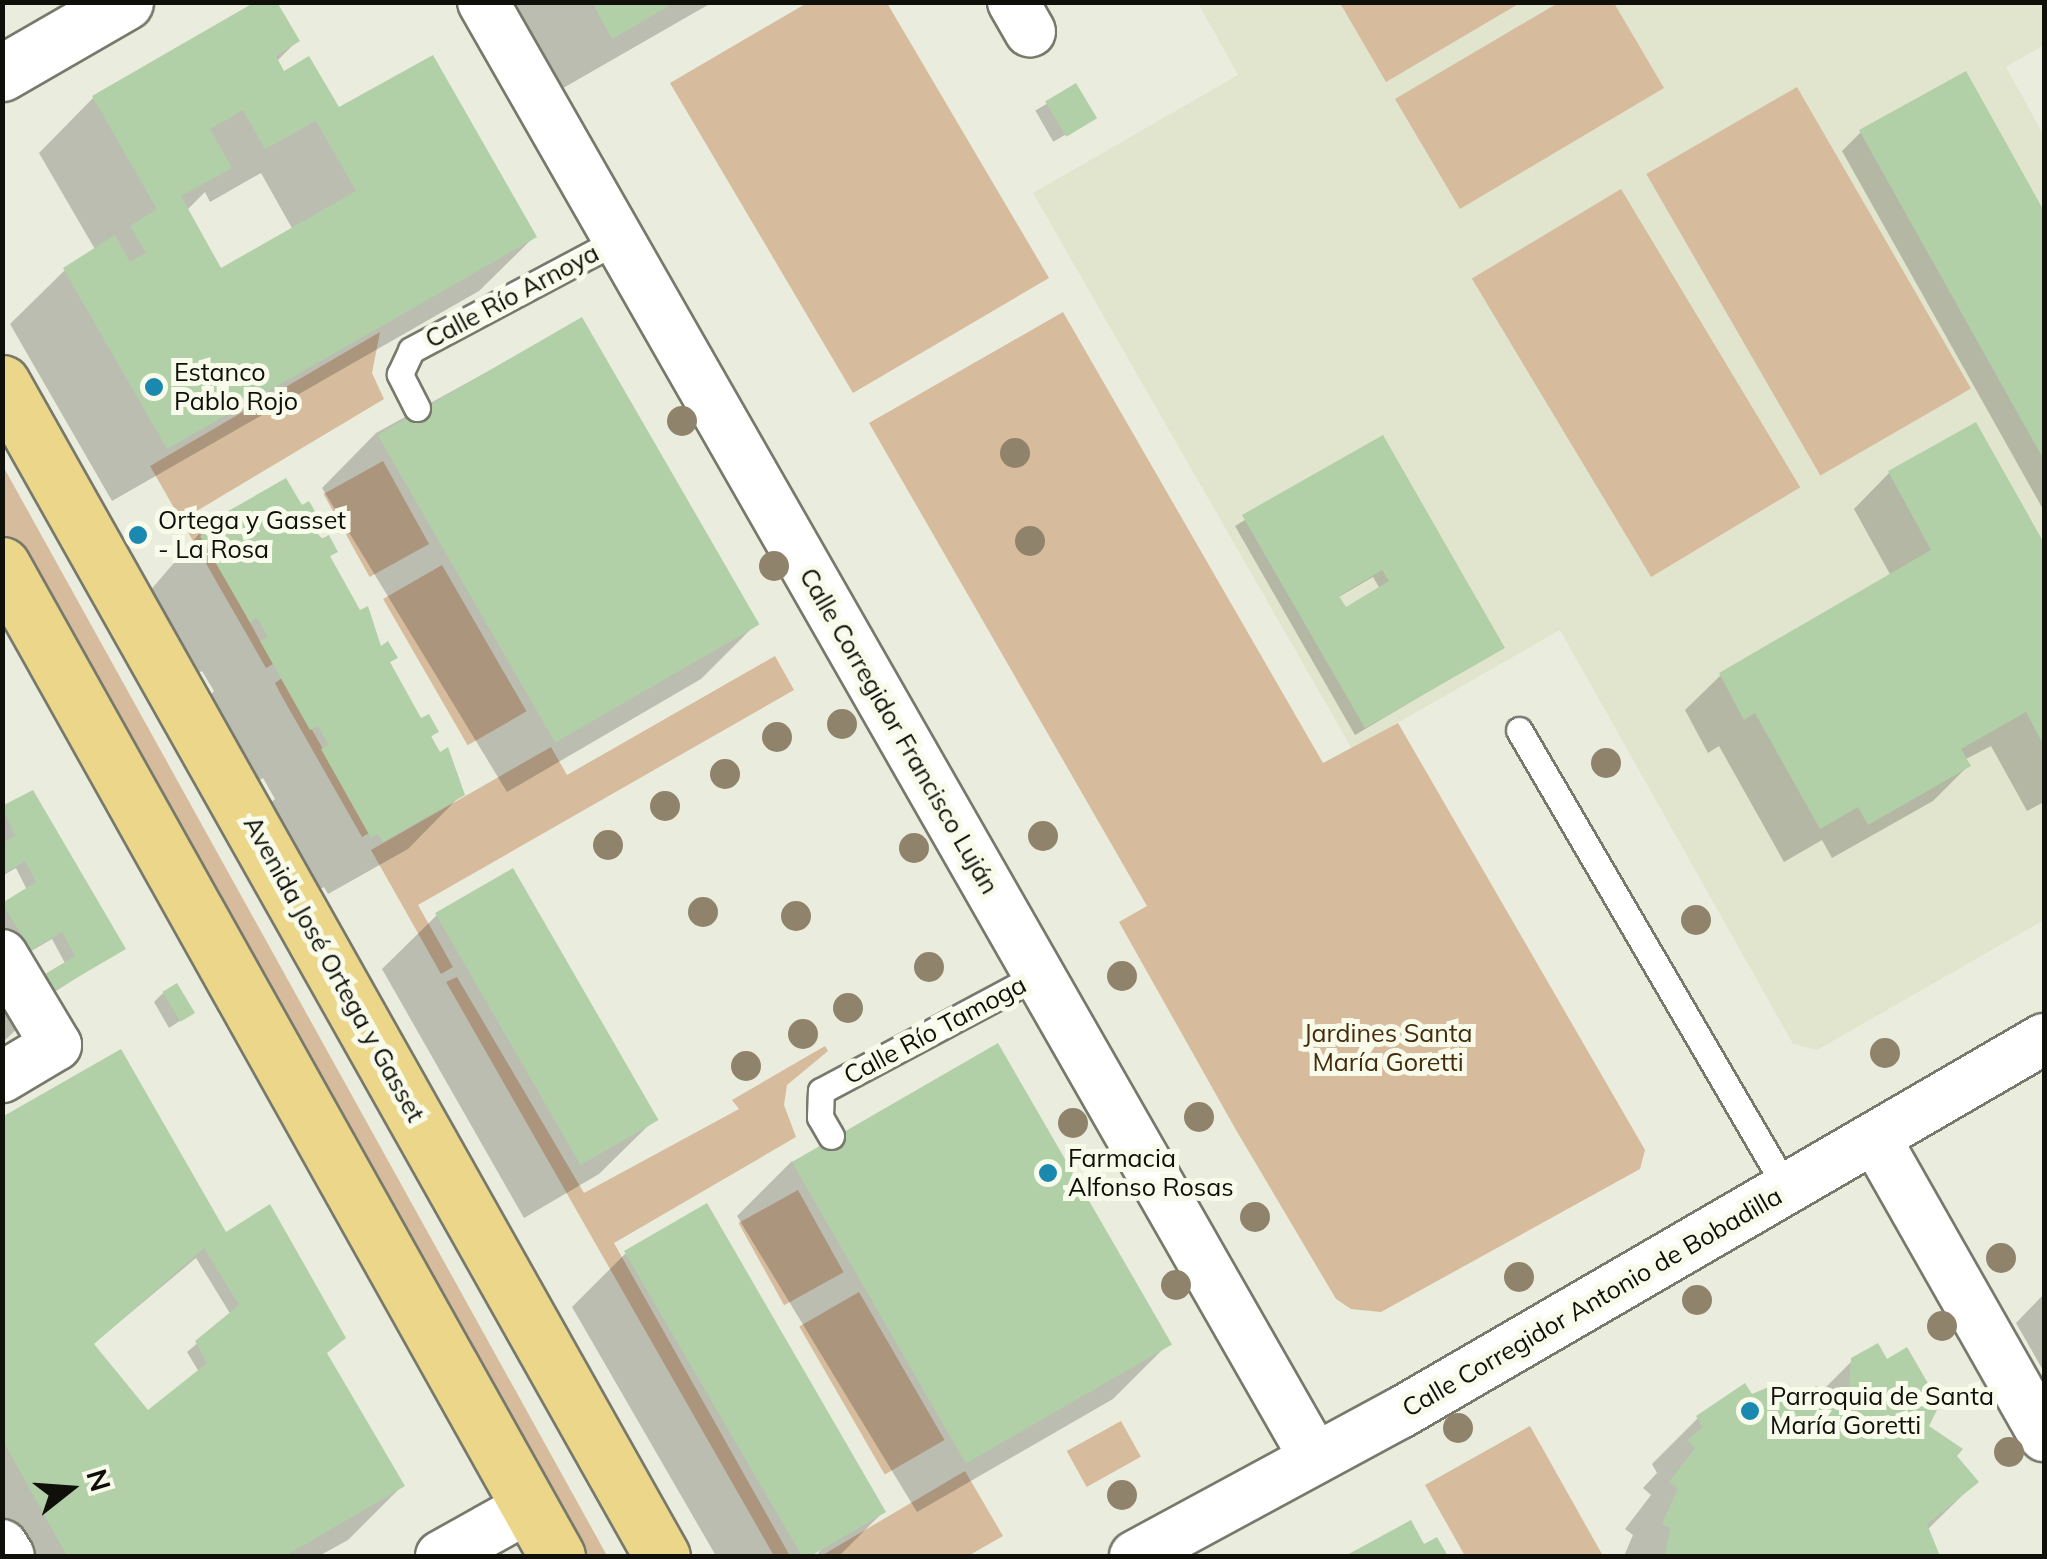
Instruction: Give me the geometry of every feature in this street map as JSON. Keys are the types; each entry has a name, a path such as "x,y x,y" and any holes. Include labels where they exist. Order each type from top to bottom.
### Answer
{"main road":[{"path":"2,73 125,2"},
{"name":"Avenida José Ortega y Gasset","path":"2,383 662,1556"},
{"path":"2,566 557,1556"}],"street":[{"name":"Calle Corregidor Francisco Luján","path":"484,2 1315,1458"},
{"path":"2,955 56,1045 2,1077"},
{"name":"Calle Corregidor Antonio de Bobadilla","path":"1134,1556 1315,1458 2044,1039"},
{"path":"1875,1138 2044,1436"},
{"path":"440,1556 529,1507"},
{"path":"2,1545 9,1556"}],"lane":[{"name":"Calle Río Arnoya","path":"417,408 400,374 411,350 618,240"},
{"path":"1519,730 1787,1189"},
{"name":"Calle Río Tamoga","path":"832,1136 820,1117 822,1091 1038,975"}],"shaded area":[{"path":"1198,3 2044,3 2044,45 2006,67 2044,136 2044,920 1817,1050 1793,1044 1560,630 1352,749 1033,193 1238,75"}],"green space":[{"path":"807,3 887,3 1049,278 853,393 670,83"},
{"path":"1340,3 1520,3 1386,82"},
{"path":"1558,3 1614,3 1664,88 1460,209 1395,99"},
{"path":"1797,87 1971,388 1820,475 1646,174"},
{"path":"1621,189 1800,487 1651,577 1472,279"},
{"name":"Jardines Santa María Goretti","path":"1063,312 1323,763 1398,723 1645,1150 1640,1169 1381,1312 1351,1309 1336,1299 1236,1130 1119,922 1147,906 869,423"},
{"path":"380,332 372,373 384,399 190,515 273,664 266,668 150,466"},
{"path":"383,461 429,544 370,577 324,494"},
{"path":"3,466 607,1556 561,1556 2,547"},
{"path":"442,565 526,711 468,745 383,599"},
{"path":"775,656 794,690 418,905 453,967 441,974 371,850 551,747 567,775"},
{"path":"282,678 371,832 362,837 280,693 275,683"},
{"path":"457,977 584,1193 739,1109 732,1100 825,1046 828,1051 787,1085 784,1105 796,1137 614,1243 790,1556 774,1556 446,982"},
{"path":"798,1190 844,1272 784,1305 739,1223"},
{"path":"859,1292 944,1440 885,1475 799,1326"},
{"path":"1121,1421 1141,1457 1087,1487 1067,1451"},
{"path":"1530,1426 1603,1556 1465,1556 1425,1485"},
{"path":"965,1471 1003,1536 968,1556 821,1556"}],"building":[{"path":"255,2 277,2 300,41 276,56 284,71 309,56 339,107 433,55 537,237 167,449 63,268 115,235 130,262 146,253 130,226 157,209 92,96","holes":["243,110 265,149 316,121 356,191 221,268 181,196 232,168 210,129"]},
{"path":"592,2 676,2 612,39"},
{"path":"1966,71 2044,211 2044,460 1859,130"},
{"path":"1076,83 1097,118 1066,137 1045,102"},
{"path":"582,317 760,624 555,742 378,435"},
{"path":"1976,422 2044,543 2044,746 2026,712 1961,749 1971,766 1868,825 1858,807 1820,829 1755,713 1744,720 1719,673 1931,550 1888,471"},
{"path":"1383,435 1505,648 1365,728 1242,515","holes":["1382,570 1389,581 1346,607 1339,596"]},
{"path":"286,478 302,505 309,501 320,520 312,524 321,539 329,535 338,552 330,556 360,610 368,606 381,646 388,641 398,658 390,662 421,718 429,714 439,732 431,736 440,752 448,747 465,795 383,842 378,834 371,838 321,749 329,745 318,726 310,730 260,641 268,637 257,618 250,622 200,536 208,532 204,525"},
{"path":"33,790 126,949 54,991 45,974 75,956 62,932 31,950 2,903 36,882 25,861 2,875 2,843 15,836 2,806"},
{"path":"513,868 659,1120 581,1165 435,913"},
{"path":"177,983 195,1013 180,1022 162,992"},
{"path":"998,1043 1172,1344 966,1463 792,1162"},
{"path":"121,1049 226,1232 270,1204 346,1338 327,1353 405,1486 285,1556 67,1556 2,1439 2,1117","holes":["204,1248 239,1305 195,1341 207,1363 148,1410 94,1344"]},
{"path":"707,1203 886,1512 811,1556 802,1556 624,1251"},
{"path":"1878,1343 1887,1359 1907,1347 1940,1404 1929,1426 1963,1449 1957,1456 1979,1482 1927,1524 1940,1556 1665,1556 1670,1528 1662,1524 1678,1488 1669,1482 1695,1448 1687,1440 1703,1427 1696,1416 1745,1383 1752,1394 1773,1385 1776,1395 1817,1386 1820,1395 1849,1394 1851,1358"},
{"path":"1411,1520 1424,1544 1437,1537 1448,1556 1345,1556"}],"place":[{"name":"Estanco Pablo Rojo","path":"154,387"},
{"name":"Ortega y Gasset - La Rosa","path":"138,535"},
{"name":"Farmacia Alfonso Rosas","path":"1048,1173"},
{"name":"Parroquia de Santa María Goretti","path":"1750,1411"}]}
